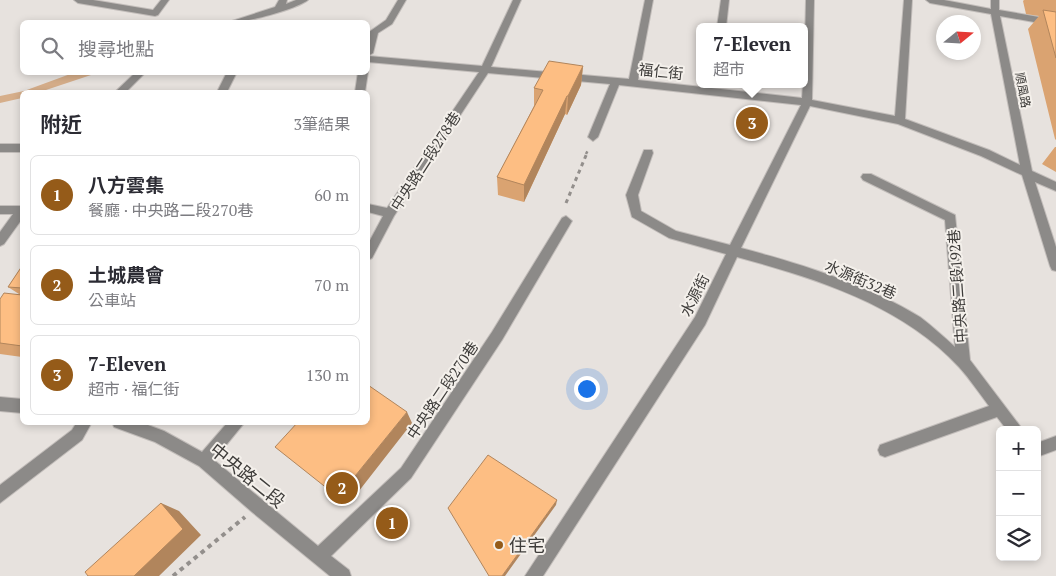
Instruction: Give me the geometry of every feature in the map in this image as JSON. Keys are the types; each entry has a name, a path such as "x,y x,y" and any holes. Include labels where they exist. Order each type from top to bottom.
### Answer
{"street":[{"path":"78,0 155,13 165,0"},
{"path":"279,9 283,0"},
{"path":"239,20 304,0"},
{"path":"370,46 374,32 389,22 402,0"},
{"name":"中央路二段278巷","path":"370,251 390,213 486,68 517,0"},
{"path":"633,83 649,0"},
{"path":"722,23 725,0"},
{"name":"水源街","path":"808,68 810,0"},
{"path":"900,120 908,0"},
{"path":"930,0 1056,23"},
{"name":"順風路","path":"995,0 995,12 1027,174 1056,266"},
{"name":"福仁街","path":"370,60 486,68 807,102 900,120 985,153 1056,187"},
{"path":"122,90 139,75"},
{"path":"223,90 230,75"},
{"path":"360,90 363,75"},
{"path":"593,137 616,81"},
{"name":"水源街","path":"533,576 700,321 785,143 807,102 807,88"},
{"path":"0,148 20,148"},
{"name":"水源街32巷","path":"648,153 632,195 636,214 673,235 782,264 868,296 916,322 963,362"},
{"name":"中央路二段192巷","path":"867,176 951,218 963,362 1013,426"},
{"path":"370,208 390,213"},
{"path":"0,210 20,211"},
{"path":"0,241 20,214"},
{"name":"中央路二段270巷","path":"318,557 406,473 497,336 566,221"},
{"path":"0,404 20,406"},
{"path":"884,450 999,409"},
{"path":"0,495 77,434 83,425"},
{"name":"中央路二段","path":"128,425 159,436 204,461 257,507 343,576"},
{"path":"204,461 235,425"},
{"path":"1041,449 1056,443"}],"path":[{"path":"566,203 593,137"},
{"path":"173,576 257,507"}],"shaded area":[{"path":"68,75 91,75 46,90 27,90"},
{"path":"20,92 20,98 0,103 0,96"}],"building":[{"path":"1043,10 1056,12 1056,58"},
{"path":"549,61 583,66 524,185 497,177 543,90 534,88"},
{"path":"20,269 20,288 8,287"},
{"path":"4,293 20,295 20,346 0,343 0,299"},
{"path":"370,386 407,412 338,497 275,447 295,425 370,425"},
{"name":"住宅","path":"488,455 557,500 502,576 489,576 448,508"},
{"path":"161,503 183,529 134,576 88,576 85,572"}],"place":[{"name":"7-Eleven","path":"752,123"},
{"name":"土城農會","path":"342,488"},
{"name":"八方雲集","path":"392,523"},
{"name":"住宅","path":"499,545"}]}
